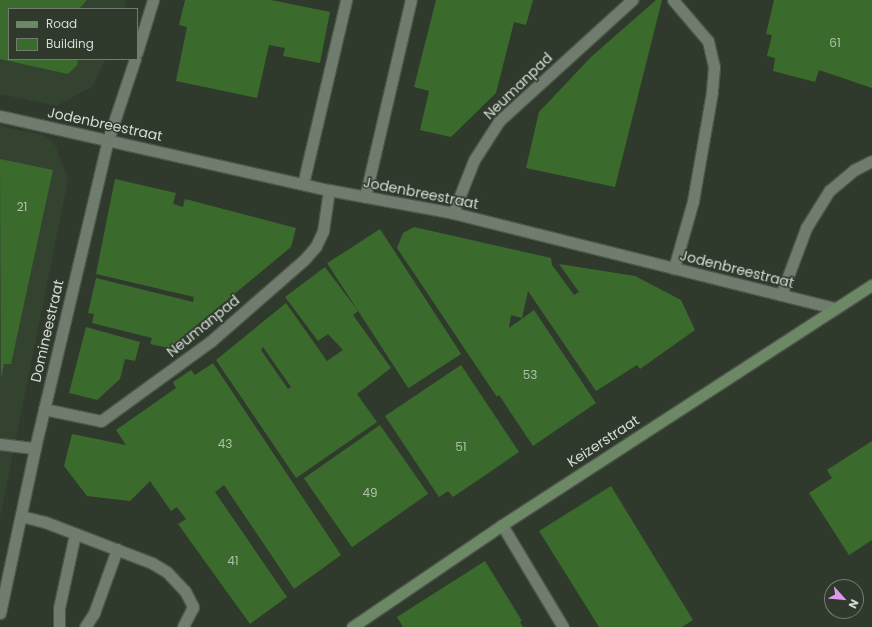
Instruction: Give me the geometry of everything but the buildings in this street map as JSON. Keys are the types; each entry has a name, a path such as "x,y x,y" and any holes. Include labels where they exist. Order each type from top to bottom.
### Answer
{"main road":[{"name":"Keizerstraat","path":"352,627 502,525 872,285"}],"street":[{"path":"138,49 153,0"},
{"path":"303,184 346,0"},
{"path":"365,197 411,0"},
{"name":"Neumanpad","path":"453,213 474,160 499,121 632,0"},
{"path":"673,0 708,41 714,67 712,92 693,201 674,268"},
{"name":"Domineestraat","path":"0,613 35,448 108,140 135,60"},
{"name":"Jodenbreestraat","path":"0,116 329,190 453,213 835,308"},
{"path":"781,295 806,228 829,190 854,170 872,160"},
{"name":"Neumanpad","path":"44,409 101,421 211,341 304,260 316,246 323,231 329,190"},
{"path":"0,444 35,448"},
{"path":"21,516 116,549 152,563 167,572 185,591 193,607 183,627"},
{"path":"502,525 563,627"},
{"path":"59,627 59,608 75,534"},
{"path":"84,627 94,613 116,549"}],"shaded area":[{"path":"0,0 126,0 124,8 8,8 8,60 105,60 93,86 57,106 0,94"},
{"path":"0,126 43,135 55,145 68,179 0,518"}]}
